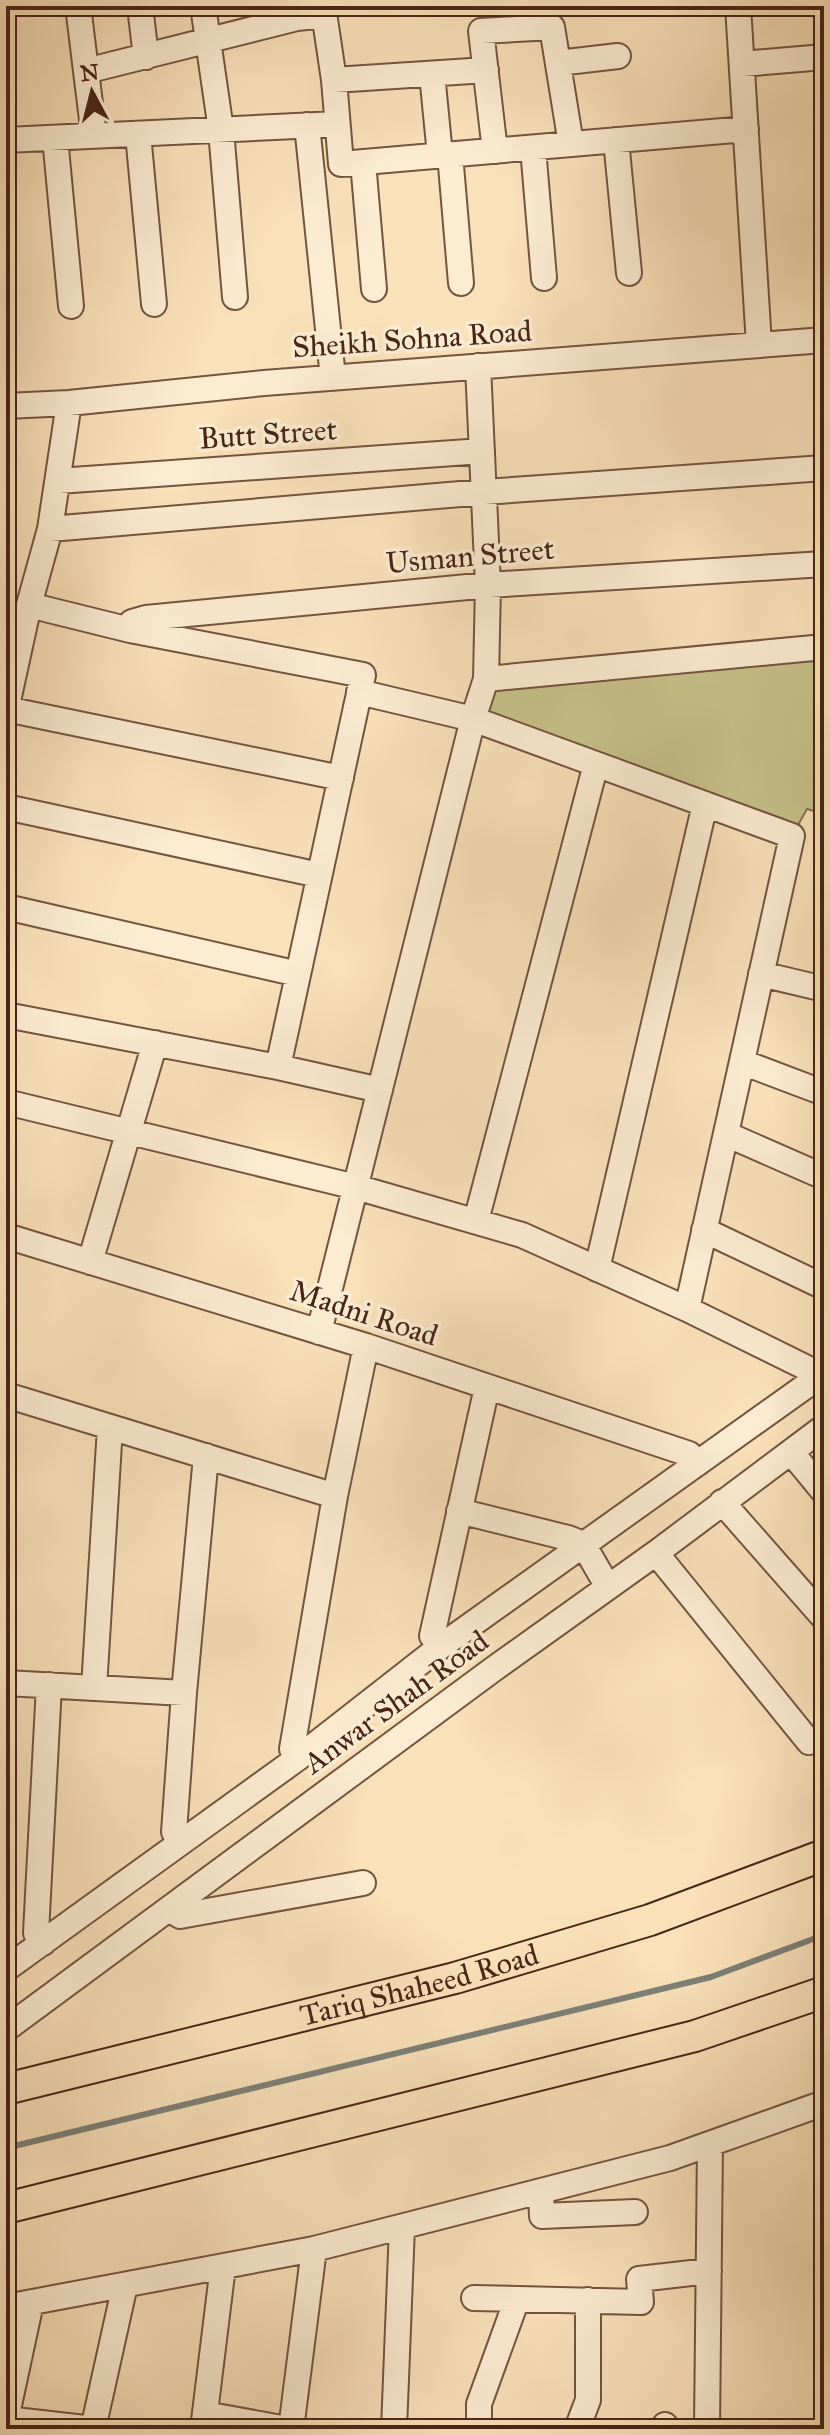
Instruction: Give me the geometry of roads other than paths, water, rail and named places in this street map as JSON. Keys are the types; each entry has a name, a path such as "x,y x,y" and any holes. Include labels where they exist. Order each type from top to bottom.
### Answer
{"main road":[{"name":"Tariq Shaheed Road","path":"6,2089 455,1978 650,1920 824,1855"},
{"path":"6,2208 695,2036 824,1992"}],"street":[{"path":"78,6 94,136"},
{"path":"140,6 146,57"},
{"path":"203,6 221,130 235,297"},
{"path":"738,6 759,345"},
{"path":"86,71 324,10 341,164 746,129"},
{"path":"495,151 481,31 552,27 571,144"},
{"path":"558,63 618,56"},
{"path":"742,64 824,57"},
{"path":"334,80 486,70"},
{"path":"432,74 461,283"},
{"path":"6,140 337,124"},
{"path":"307,125 333,378"},
{"path":"138,134 154,304"},
{"path":"55,138 71,306"},
{"path":"616,140 629,273"},
{"path":"533,148 544,278"},
{"path":"363,162 374,289"},
{"name":"Sheikh Sohna Road","path":"6,406 824,340"},
{"path":"319,1332 473,719 486,679 488,585 478,366"},
{"path":"69,403 50,529 6,709 341,778"},
{"name":"Butt Street","path":"58,481 482,451"},
{"path":"50,529 484,492 824,468"},
{"name":"Usman Street","path":"130,630 132,622 146,618 488,585 824,564"},
{"path":"29,605 130,630 363,675 278,1067"},
{"path":"486,679 824,647"},
{"path":"359,692 473,719 792,836 687,1309"},
{"path":"476,1221 596,764"},
{"path":"597,1269 705,804"},
{"path":"6,807 319,875"},
{"path":"6,907 298,974"},
{"path":"761,974 824,989"},
{"path":"6,1015 278,1067 380,1090"},
{"path":"90,1262 155,1043"},
{"path":"742,1062 824,1093"},
{"path":"6,1102 356,1187 522,1235 823,1374"},
{"path":"726,1134 824,1177"},
{"path":"704,1230 824,1287"},
{"name":"Madni Road","path":"6,1236 366,1346 689,1454 698,1463"},
{"path":"298,1758 292,1749 335,1496 366,1346"},
{"name":"Anwar Shah Road","path":"6,1969 298,1758 440,1647 823,1374"},
{"path":"440,1647 432,1636 487,1387"},
{"path":"6,1395 335,1496"},
{"path":"94,1688 110,1427"},
{"name":"Anwar Shah Road","path":"6,2029 824,1427"},
{"path":"791,1452 824,1492"},
{"path":"181,1842 174,1832 206,1456"},
{"path":"722,1502 824,1618"},
{"path":"459,1511 583,1544 608,1587"},
{"path":"656,1553 809,1742 824,1737"},
{"path":"6,1683 184,1693"},
{"path":"43,1943 36,1933 49,1685"},
{"path":"169,1909 180,1916 363,1883"},
{"path":"6,2307 314,2249 670,2158 824,2103"},
{"path":"707,2429 710,2144"},
{"path":"541,2191 542,2216 635,2212"},
{"path":"394,2429 402,2227"},
{"path":"223,2266 204,2422 289,2429 314,2249"},
{"path":"474,2298 641,2302 639,2279 709,2271"},
{"path":"31,2303 6,2419 94,2429 125,2285"},
{"path":"479,2429 479,2404 517,2299"},
{"path":"577,2429 588,2400 588,2300"}],"waterway":[{"path":"6,2148 711,1977 824,1935"}]}
